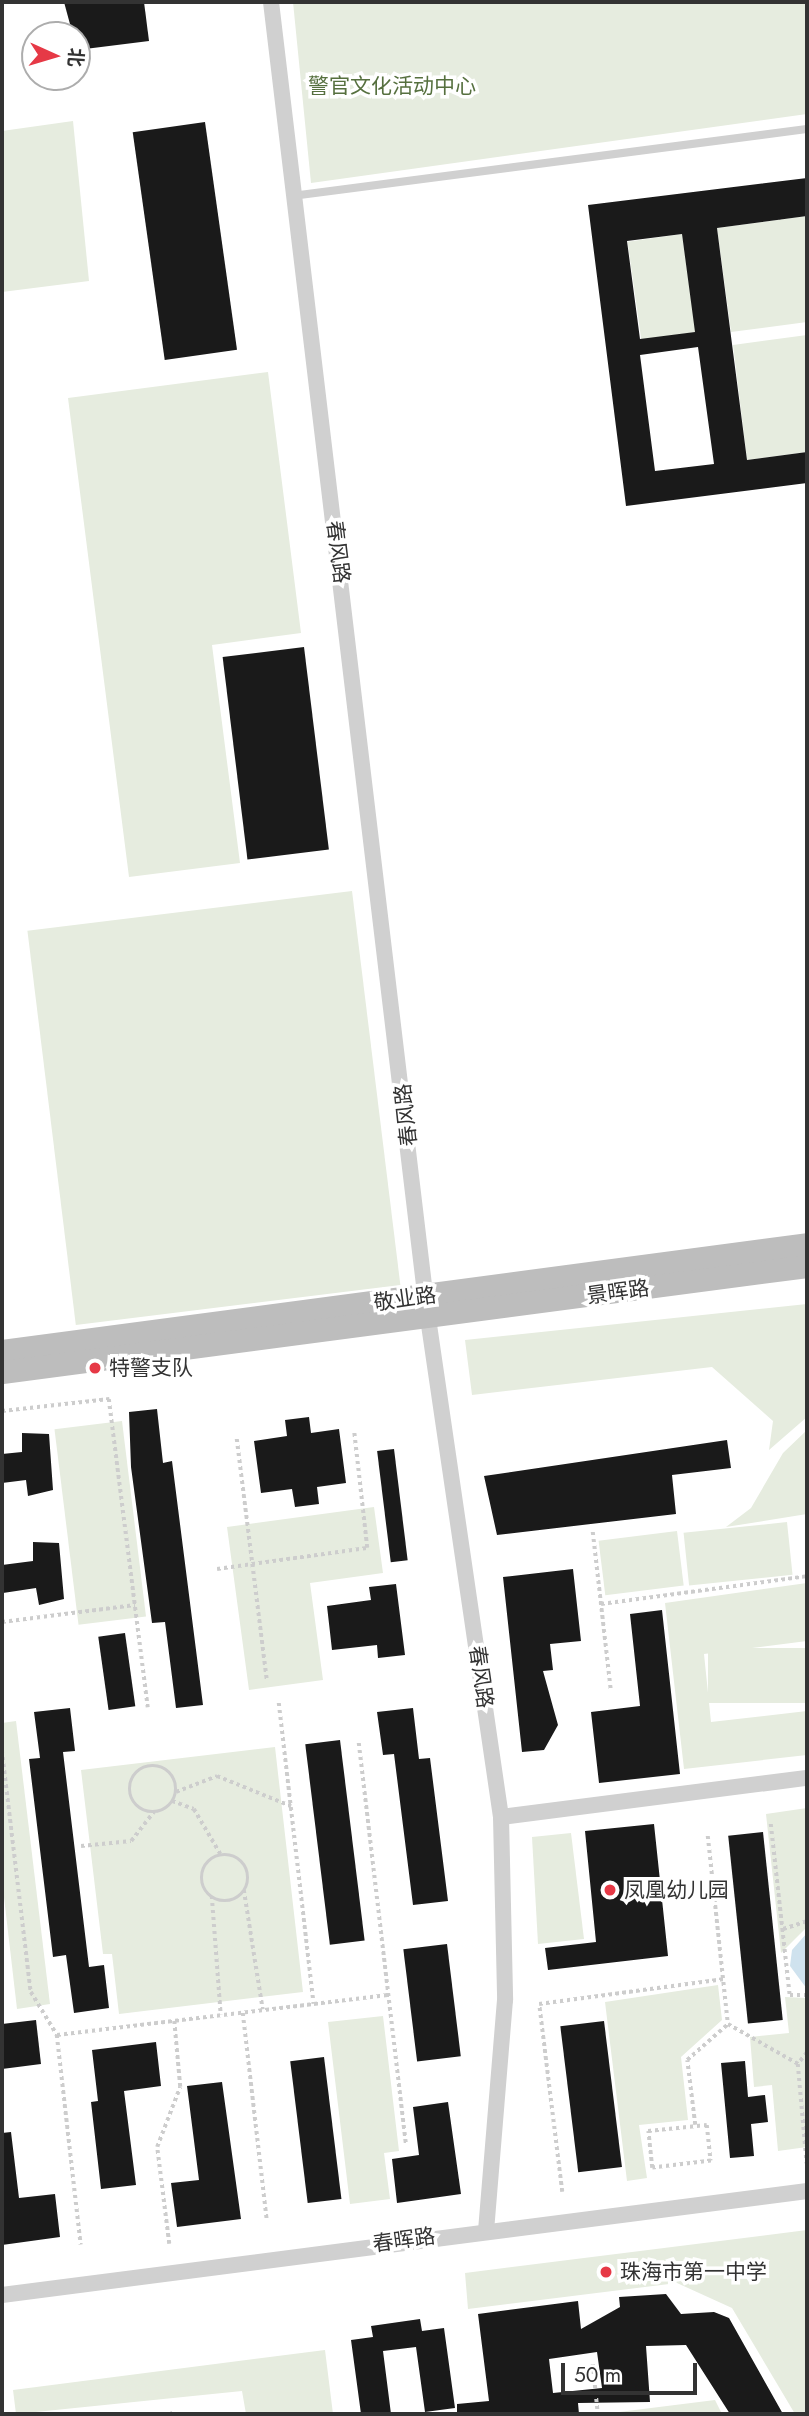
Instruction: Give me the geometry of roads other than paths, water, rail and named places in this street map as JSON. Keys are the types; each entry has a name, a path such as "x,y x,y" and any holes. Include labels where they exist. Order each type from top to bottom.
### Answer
{"main road":[{"name":"敬业路","path":"2,1372 427,1307 807,1244"},
{"name":"景晖路","path":"427,1307 807,1266"},
{"name":"敬业路","path":"2,1351 427,1307"}],"street":[{"name":"春风路","path":"271,2 292,196 427,1307 501,1817 505,2000 486,2229"},
{"path":"501,1817 807,1778"},
{"name":"春晖路","path":"2,2295 486,2229 807,2191"}],"lane":[{"path":"292,196 807,129"}],"water":[{"path":"807,1933 807,1989 790,1966 792,1950"}],"place":[{"name":"特警支队","path":"95,1368"},
{"name":"凤凰幼儿园","path":"610,1890"},
{"name":"珠海市第一中学","path":"606,2272"}],"park label":[{"name":"警官文化活动中心","path":"392,86"}]}
